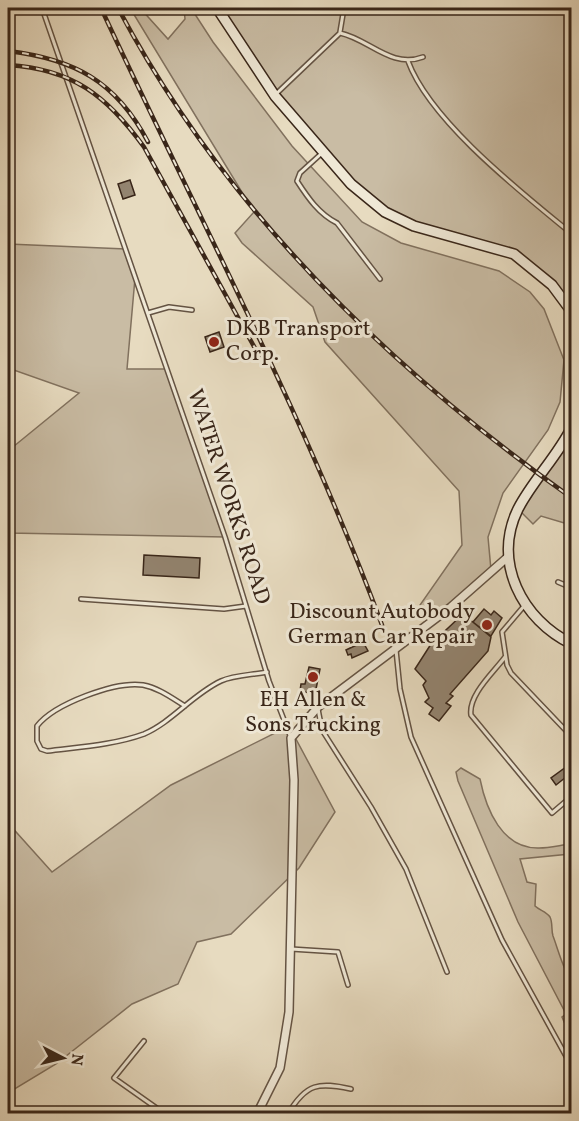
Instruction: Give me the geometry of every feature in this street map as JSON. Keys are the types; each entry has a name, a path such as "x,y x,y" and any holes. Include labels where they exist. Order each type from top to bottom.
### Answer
{"main road":[{"path":"217,8 275,96 351,184 385,212 414,226 514,254 552,285 572,312"},
{"path":"572,427 562,446 518,509 510,531 509,556 512,577 524,606 544,628 572,644"}],"street":[{"path":"291,738 318,707 451,607 509,556"},
{"name":"WATER WORKS ROAD","path":"257,1113 280,1068 287,1034 294,780 291,738"}],"lane":[{"name":"WATER WORKS ROAD","path":"42,8 291,738"},
{"path":"275,96 340,33 344,8"},
{"path":"340,33 350,35 384,54 408,61 423,57"},
{"path":"408,61 415,80 441,116 526,196 572,234"},
{"path":"323,152 300,173 297,181 309,200 327,218 337,224 380,279"},
{"path":"148,314 169,307 192,310"},
{"path":"558,582 572,588"},
{"path":"81,598 224,609 246,606"},
{"path":"524,606 502,632 505,657 511,673 572,737"},
{"path":"396,648 400,689 411,737 502,940 572,1067"},
{"path":"572,653 572,660"},
{"path":"505,657 475,697 470,707 471,715 552,813 572,796"},
{"path":"185,706 155,688 142,685 118,687 54,710 37,726 37,741 41,748 47,751 88,746 144,734 185,706 221,681 267,672"},
{"path":"318,707 322,730 371,807 406,869 447,972"},
{"path":"289,948 338,952 348,985"},
{"path":"144,1041 114,1078 165,1113"},
{"path":"288,1113 294,1102 311,1089 325,1083 351,1089"}],"shaded area":[{"path":"130,8 140,8 168,39 185,19 184,8 191,8 213,42 292,146 362,222 401,243 499,271 530,292 544,309 564,360 560,402 548,430 503,493 488,537 491,570 428,625 420,605 462,545 459,491 325,342 313,307 242,243 235,233 254,212"},
{"path":"217,8 571,8 571,312 552,285 514,254 385,212 351,184 275,96"},
{"path":"8,244 126,249 135,278 127,369 167,369 225,537 8,533 8,451 79,393 8,368"},
{"path":"571,427 571,525 541,516 533,524 518,509"},
{"path":"289,726 335,812 299,868 231,934 197,942 178,984 132,1004 56,1064 8,1093 8,823 52,872 171,785"},
{"path":"461,768 480,779 487,803 498,825 515,842 526,847 539,848 571,844 570,854 520,859 527,882 536,884 535,906 550,917 553,936 563,965 571,979 571,1038 562,1017 566,1014 518,922 458,781 456,772"}],"building":[{"path":"130,180 135,195 123,199 118,184"},
{"name":"DKB Transport Corp.","path":"219,332 224,347 210,352 205,337"},
{"path":"144,555 200,558 199,578 143,575"},
{"name":"Discount Autobody German Car Repair","path":"484,609 491,615 494,611 502,618 491,636 473,622"},
{"path":"463,614 491,637 488,651 450,694 453,696 446,703 451,706 439,721 429,714 433,708 425,702 429,698 423,685 426,681 415,669 431,644"},
{"path":"363,642 368,651 352,658 351,654 348,655 346,650"},
{"name":"EH Allen & Sons Trucking","path":"309,667 320,669 315,694 300,691 301,684 305,684"},
{"path":"566,767 571,773 556,785 551,778"}],"railway":[{"path":"101,8 283,390 351,546 382,625"},
{"path":"118,8 160,81 208,151 260,217 316,279 375,339 438,395 572,498"},
{"path":"8,51 53,60 91,77 122,103 148,142"},
{"path":"8,65 51,72 70,79 102,100 130,129 144,147 262,361"}],"place":[{"name":"DKB Transport Corp.","path":"214,342"},
{"name":"Discount Autobody German Car Repair","path":"487,625"},
{"name":"EH Allen & Sons Trucking","path":"313,677"}]}
